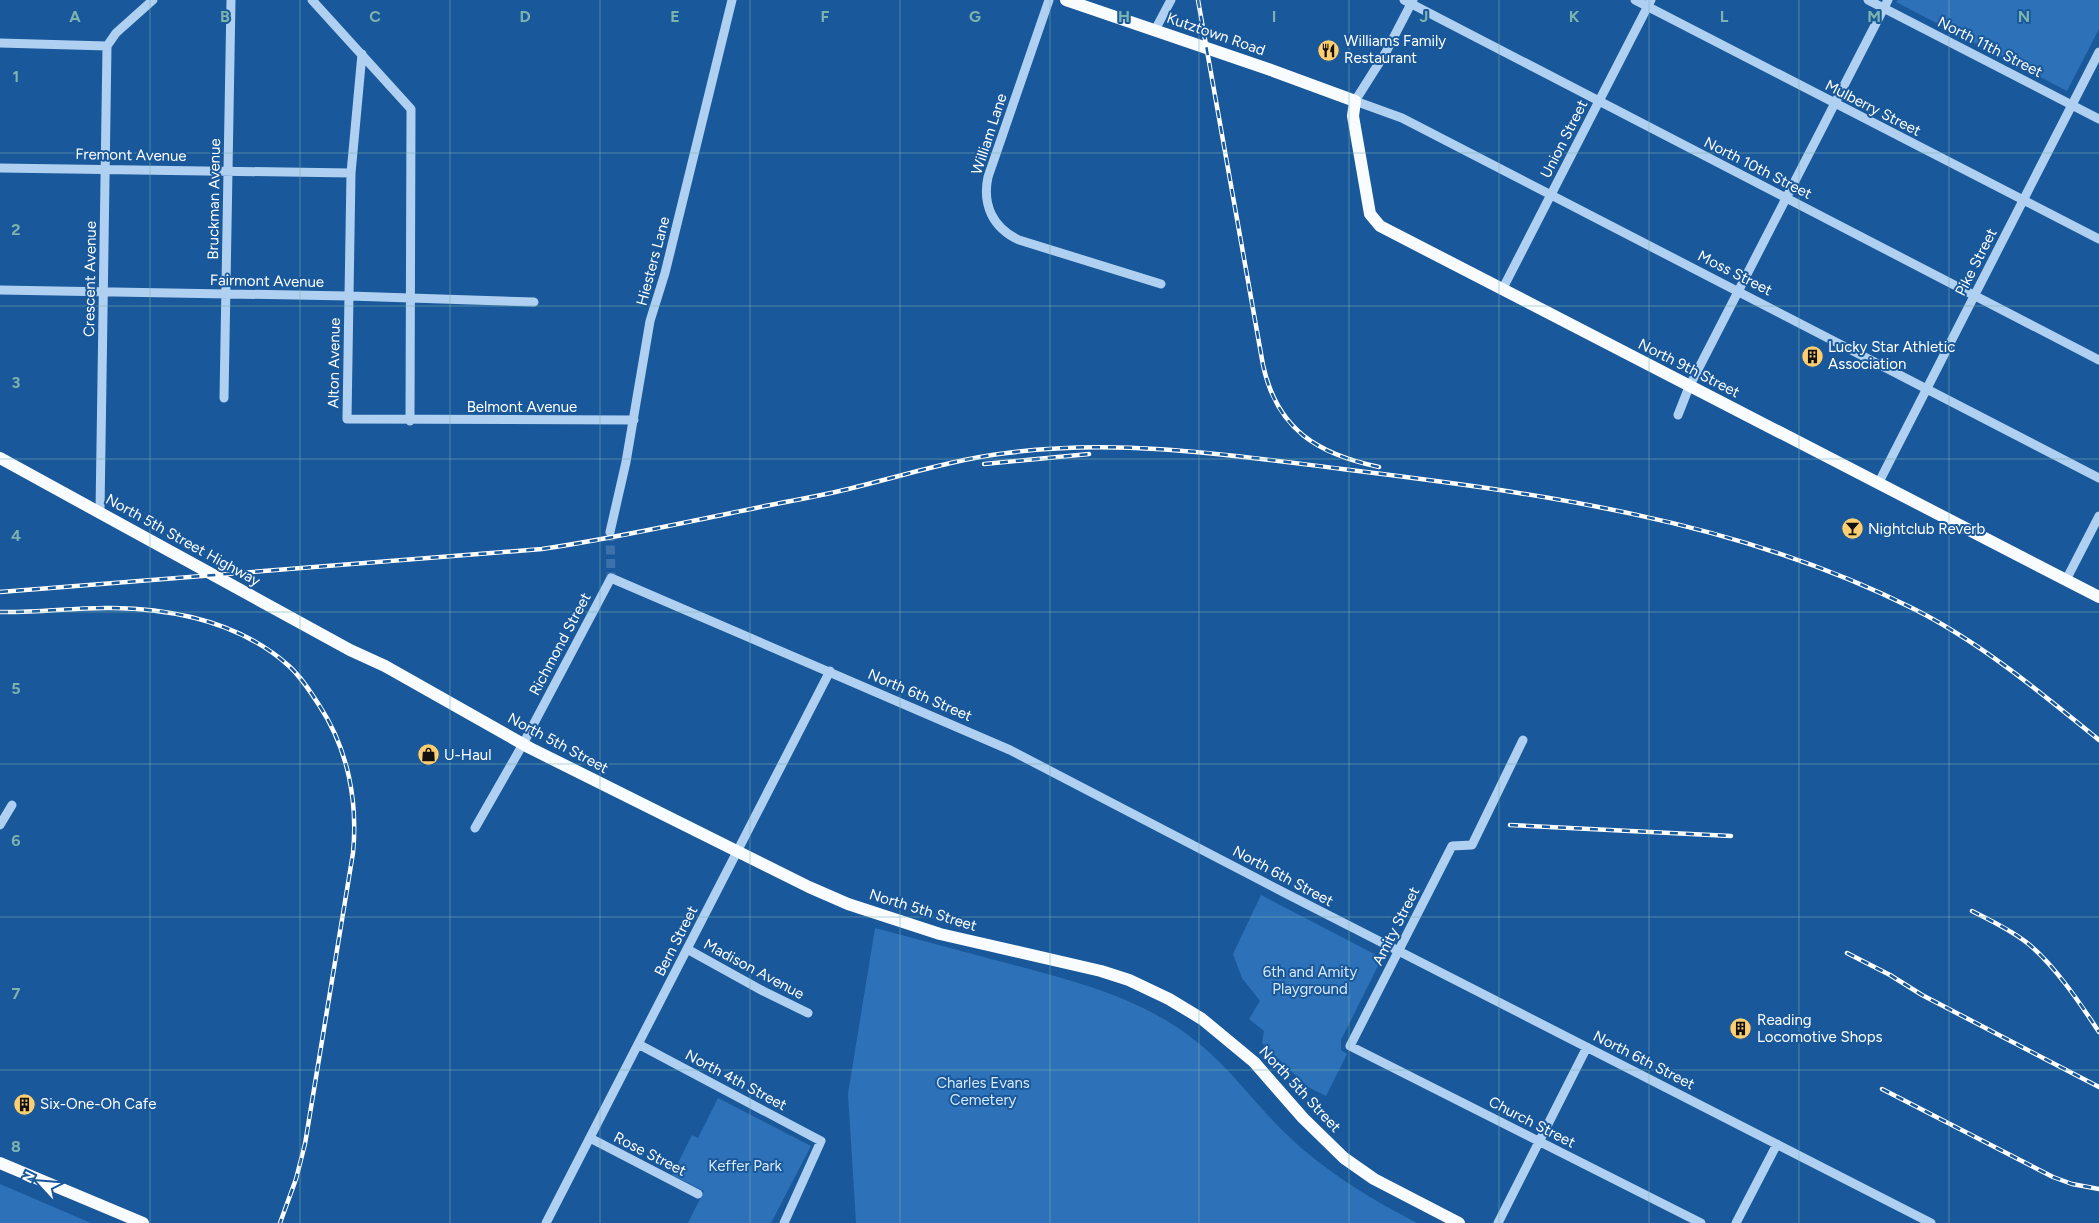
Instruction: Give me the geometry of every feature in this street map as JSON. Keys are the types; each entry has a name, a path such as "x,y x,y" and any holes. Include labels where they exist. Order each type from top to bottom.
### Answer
{"main road":[{"name":"Kutztown Road","path":"1066,0 1355,101"},
{"name":"North 9th Street","path":"1355,101 1353,116 1370,214 1386,230 2099,597"},
{"name":"North 5th Street Highway","path":"0,458 350,650"},
{"name":"North 5th Street","path":"350,650 385,666 523,744 808,888 900,922 985,946 1100,971 1154,991 1197,1016 1236,1046 1272,1080 1326,1142 1356,1167 1392,1190 1458,1223"},
{"path":"0,1163 143,1223"}],"street":[{"name":"Bruckman Avenue","path":"224,398 231,0"},
{"path":"312,0 411,109 410,421"},
{"name":"Hiesters Lane","path":"610,532 634,420 650,321 668,260 732,0"},
{"name":"William Lane","path":"1050,0 988,177 986,187 988,211 1005,232 1019,240 1161,284"},
{"path":"1155,30 1172,0"},
{"name":"Mulberry Street","path":"1635,0 1649,3 1835,104 2099,240"},
{"name":"North 11th Street","path":"1868,0 1886,4 2099,119"},
{"path":"0,43 107,46 116,33 151,1"},
{"path":"1355,101 1386,52 1410,1"},
{"name":"North 10th Street","path":"1410,1 1786,199 2099,360"},
{"name":"Union Street","path":"1502,290 1649,3"},
{"path":"1678,415 1689,387 1886,4"},
{"name":"Crescent Avenue","path":"100,512 107,46"},
{"name":"Pike Street","path":"1878,484 2099,52"},
{"name":"Alton Avenue","path":"362,54 351,173 347,419 410,421"},
{"name":"Moss Street","path":"1355,101 1402,118 1739,290 2099,478"},
{"name":"Fremont Avenue","path":"0,168 106,168 351,173"},
{"name":"Fairmont Avenue","path":"0,290 349,296 534,302"},
{"name":"Belmont Avenue","path":"410,421 634,420"},
{"path":"2066,580 2099,516"},
{"name":"North 6th Street","path":"611,578 1010,750 1398,951 1931,1223"},
{"name":"Richmond Street","path":"475,828 523,744 611,578"},
{"name":"Bern Street","path":"546,1223 830,671"},
{"name":"Amity Street","path":"1350,1046 1452,846 1472,845 1523,740"},
{"path":"0,825 12,805"},
{"name":"Madison Avenue","path":"687,949 763,991 808,1013"},
{"name":"North 4th Street","path":"638,1044 821,1141 784,1223"},
{"name":"Church Street","path":"1350,1046 1701,1223"},
{"path":"1498,1223 1588,1047"},
{"name":"Rose Street","path":"590,1138 698,1194"},
{"path":"1736,1223 1776,1144"}],"green space":[{"path":"1898,0 2099,0 2099,29 2067,91 1896,2"},
{"name":"6th and Amity Playground","path":"1261,895 1382,958 1341,1040 1341,1050 1347,1054 1326,1096 1308,1087 1262,1043 1264,1031 1249,1019 1260,1001 1242,978 1233,954"},
{"name":"Charles Evans Cemetery","path":"875,928 1034,970 1103,991 1168,1021 1213,1056 1293,1141 1326,1168 1380,1203 1417,1223 856,1223 848,1094"},
{"name":"Keffer Park","path":"718,1098 811,1146 771,1223 688,1223 704,1191 672,1175 692,1135 698,1138"},
{"path":"0,1184 91,1223 0,1223"}],"tunnel":[{"path":"610,532 611,578"}],"railway":[{"path":"1198,0 1263,365 1270,388 1278,407 1303,436 1337,455 1379,467"},
{"path":"0,592 542,549 620,536 821,495 985,456 1049,449 1091,447 1174,450 1258,458 1415,478 1561,500 1705,531 1775,552 1844,577 1937,621 2009,669 2099,740"},
{"path":"984,464 1089,454"},
{"path":"0,612 99,608 137,609 184,615 229,629 270,651 293,670 319,705 337,739 344,757 352,795 354,814 353,853 305,1144 296,1179 280,1223"},
{"path":"1510,825 1731,836"},
{"path":"1972,911 2013,933 2036,951 2066,984 2099,1032"},
{"path":"1847,953 1890,975 1922,995 2099,1087"},
{"path":"1882,1089 2053,1177 2072,1184 2099,1189"}],"place":[{"name":"Williams Family Restaurant","path":"1328,50"},
{"name":"Lucky Star Athletic Association","path":"1812,356"},
{"name":"Nightclub Reverb","path":"1852,529"},
{"name":"U-Haul","path":"428,755"},
{"name":"Reading Locomotive Shops","path":"1741,1029"},
{"name":"Six-One-Oh Cafe","path":"24,1104"}]}
